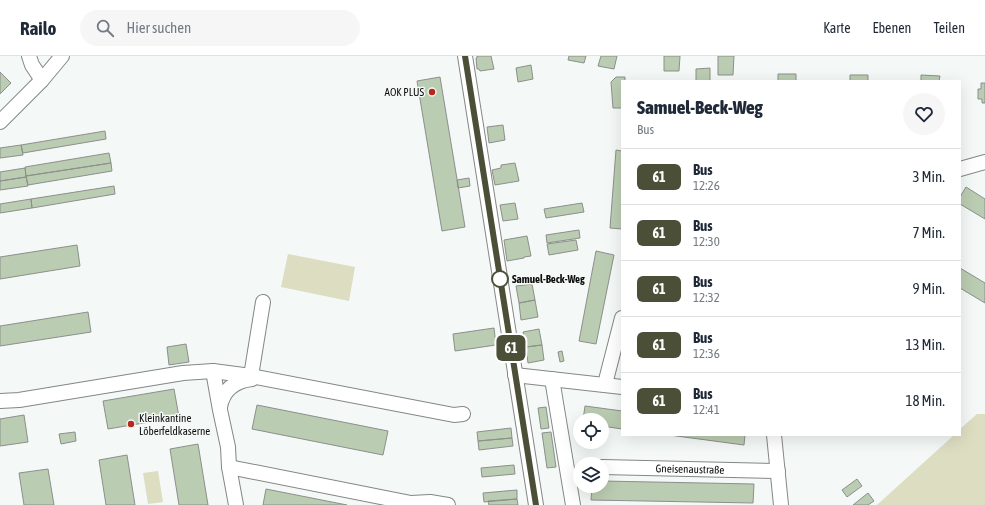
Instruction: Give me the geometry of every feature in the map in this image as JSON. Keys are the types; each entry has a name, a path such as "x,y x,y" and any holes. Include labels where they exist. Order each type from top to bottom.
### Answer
{"street":[{"path":"29,56 32,65 42,80"},
{"path":"0,122 42,80 62,56"},
{"path":"465,56 536,505"},
{"path":"961,169 985,162"},
{"path":"256,377 264,302"},
{"path":"605,384 621,322"},
{"path":"213,371 228,447 229,467 236,505"},
{"path":"0,401 19,400 183,374 213,371 256,377 454,415 463,414"},
{"path":"515,375 621,386"},
{"path":"220,410 221,400 230,387 243,380 256,377"},
{"path":"552,379 573,467"},
{"path":"774,436 781,505"},
{"path":"229,467 411,503 430,502 448,505"},
{"name":"Gneisenaustraße","path":"609,467 778,471"},
{"path":"573,493 573,505"}],"green space":[{"path":"288,254 355,267 349,301 281,287"},
{"path":"977,414 985,414 985,505 877,505 953,436 961,436 961,428"},
{"path":"158,471 163,502 148,504 143,473"}],"building":[{"path":"477,56 491,56 494,69 480,71 477,69"},
{"path":"569,56 586,56 584,63 568,60"},
{"path":"601,56 617,56 614,69 598,66"},
{"path":"664,56 680,56 679,71 664,71"},
{"path":"718,56 734,56 733,75 718,75"},
{"path":"531,65 533,79 518,82 516,68"},
{"path":"710,68 710,80 696,80 696,69"},
{"path":"0,72 11,83 0,94"},
{"path":"778,74 796,74 796,80 778,80"},
{"path":"850,75 868,75 868,80 850,80"},
{"path":"921,75 940,76 939,80 921,80"},
{"path":"440,77 465,227 442,231 417,81"},
{"path":"616,77 625,77 625,80 621,80 621,108 613,108 611,82"},
{"path":"981,83 985,83 985,103 982,103 982,99 978,99 978,89 981,89"},
{"path":"503,125 505,140 489,143 487,127"},
{"path":"105,131 106,139 23,153 21,145"},
{"path":"21,145 23,155 0,158 0,148"},
{"path":"616,150 621,151 621,229 610,228"},
{"path":"109,153 111,163 26,176 25,167"},
{"path":"111,163 112,171 28,185 26,176"},
{"path":"515,163 519,181 495,185 492,170 501,168 501,165"},
{"path":"25,168 26,177 0,181 0,172"},
{"path":"26,177 28,186 0,190 0,181"},
{"path":"469,178 470,186 458,188 457,180"},
{"path":"114,186 115,194 32,208 31,199"},
{"path":"966,187 985,199 985,219 961,205 961,195"},
{"path":"31,199 32,208 0,213 0,204"},
{"path":"515,203 518,219 503,221 500,205"},
{"path":"582,203 584,212 546,218 544,209"},
{"path":"579,230 580,238 547,243 546,235"},
{"path":"527,236 531,256 507,261 504,240"},
{"path":"576,240 578,250 549,255 547,244"},
{"path":"77,245 80,266 0,279 0,257"},
{"path":"596,251 614,255 596,344 579,341"},
{"path":"961,269 985,283 985,303 961,289"},
{"path":"532,284 535,300 519,303 516,286"},
{"path":"535,300 538,317 521,320 519,303"},
{"path":"88,312 91,332 0,346 0,326"},
{"path":"494,328 496,345 455,351 453,334"},
{"path":"539,329 542,345 526,347 523,332"},
{"path":"186,344 189,362 169,365 167,347"},
{"path":"542,345 544,360 528,363 526,347"},
{"path":"562,351 564,361 560,362 558,352"},
{"path":"174,389 179,417 108,429 103,401"},
{"path":"257,405 388,431 383,455 252,429"},
{"path":"585,406 621,411 621,429 609,427 609,413 584,413"},
{"path":"546,407 549,428 541,429 538,408"},
{"path":"24,415 28,442 0,446 0,419"},
{"path":"511,428 512,438 478,441 477,432"},
{"path":"75,432 76,441 61,444 59,434"},
{"path":"551,432 556,467 547,468 542,433"},
{"path":"676,436 745,436 744,445"},
{"path":"512,438 513,446 479,450 478,441"},
{"path":"198,444 208,505 179,505 170,449"},
{"path":"127,455 135,505 106,505 99,460"},
{"path":"514,465 515,474 482,477 481,468"},
{"path":"48,469 54,505 24,505 19,473"},
{"path":"857,479 862,486 847,497 842,490"},
{"path":"609,481 754,484 753,503 591,500 592,493 609,493"},
{"path":"266,489 347,505 263,505"},
{"path":"517,490 517,499 484,502 483,493"},
{"path":"868,493 874,501 868,505 853,505"},
{"path":"517,499 518,505 489,505 488,501"}],"bus line":[{"name":"61","path":"465,56 536,505"}],"place":[{"name":"AOK PLUS","path":"432,92"},
{"name":"Samuel-Beck-Weg","path":"500,279"},
{"name":"Kleinkantine Löberfeldkaserne","path":"131,424"}]}
